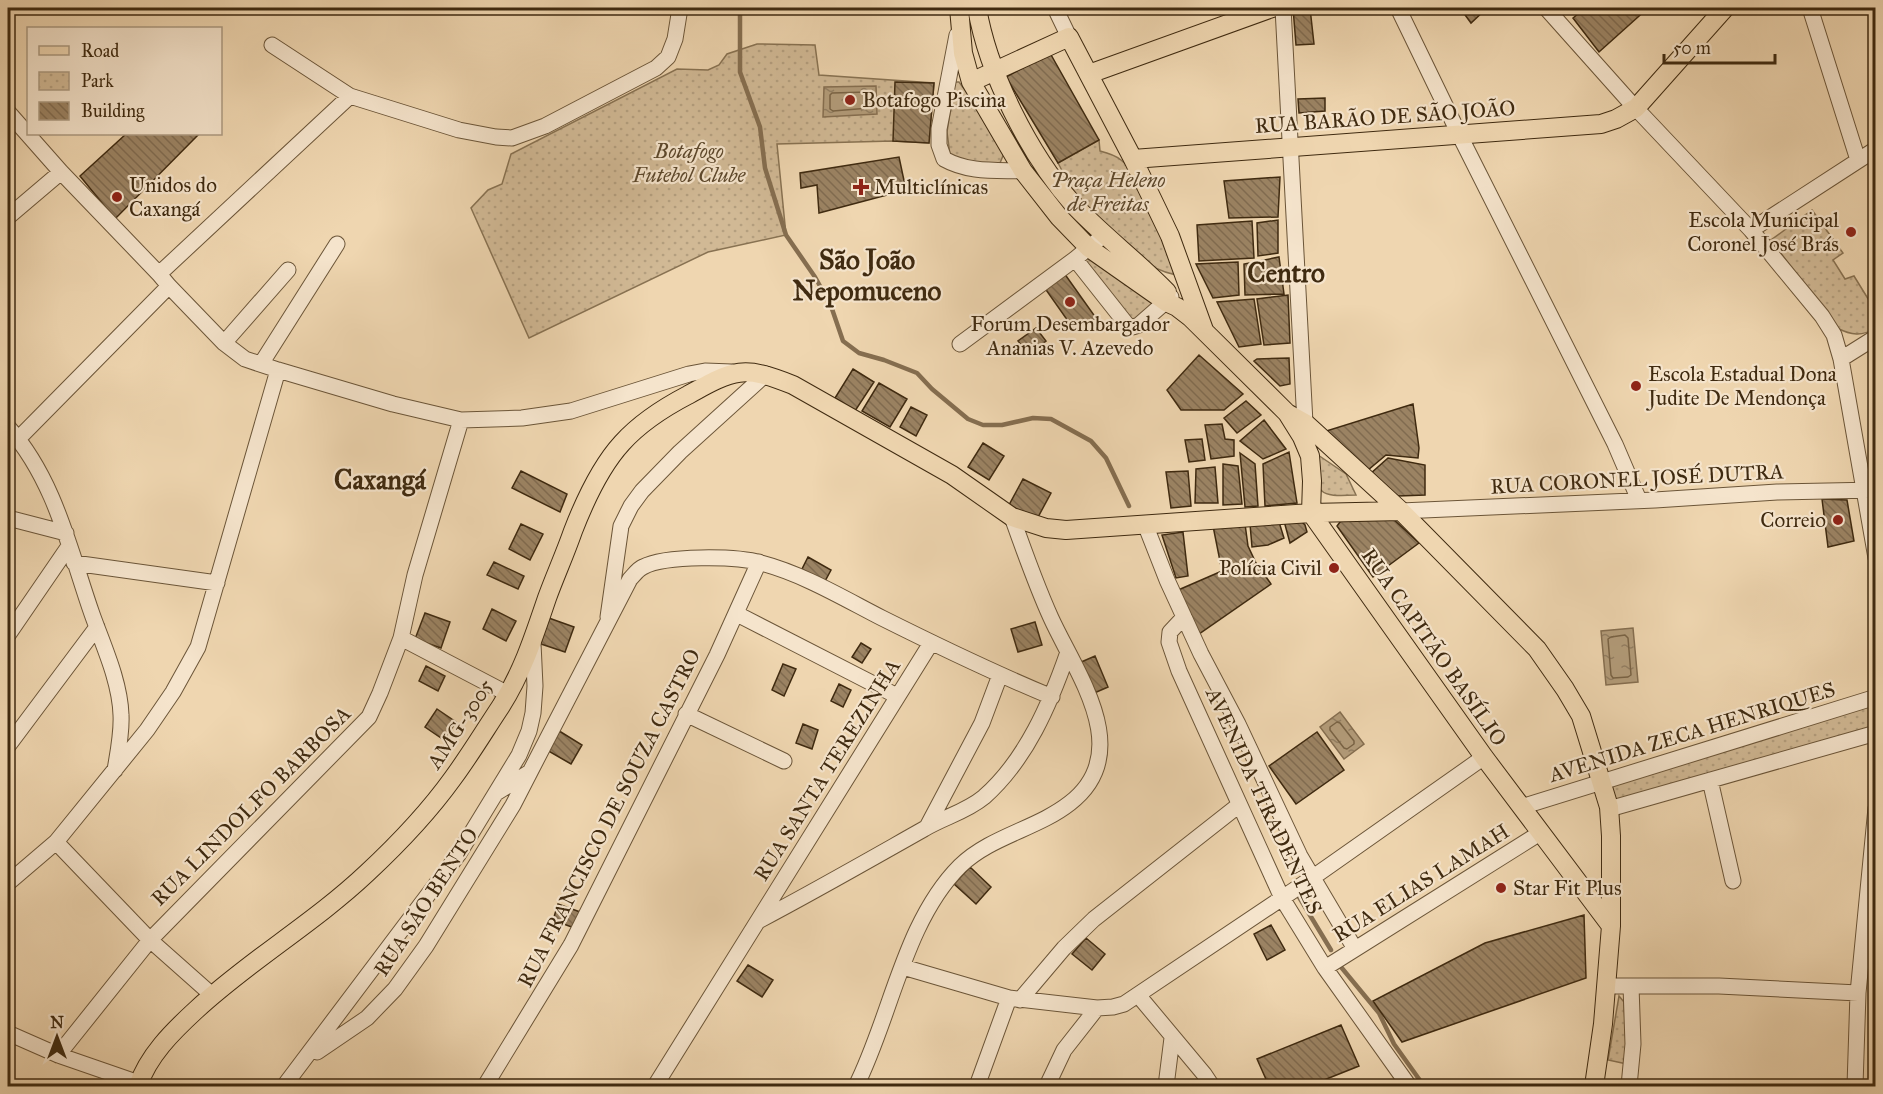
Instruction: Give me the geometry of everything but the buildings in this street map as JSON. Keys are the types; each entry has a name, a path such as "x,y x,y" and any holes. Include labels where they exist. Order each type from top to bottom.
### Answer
{"main road":[{"path":"977,8 994,71 1022,127 1052,177 1072,203 1287,413 1302,437 1310,456 1311,513"},
{"path":"1089,74 1272,8"},
{"path":"1636,108 1725,8"},
{"path":"959,14 963,53 971,81 1023,171 1059,217 1089,248 1172,302"},
{"path":"971,81 1069,37 1133,159 1170,236 1204,330"},
{"name":"RUA BARÃO DE SÃO JOÃO","path":"1133,159 1601,124 1616,120 1636,108"},
{"name":"AMG-3005","path":"138,1085 149,1061 173,1031 212,995 327,908 368,873 452,779 508,694 533,643 579,515 596,479 622,443 644,423 676,401 735,372 766,374"},
{"path":"766,374 793,386 952,475 1012,517 1046,528 1066,530 1311,513 1401,511"},
{"path":"1287,413 1305,423 1401,511 1537,649 1581,716 1609,809 1611,836 1611,926 1601,1043 1594,1086"},
{"name":"RUA CAPITÃO BASÍLIO","path":"1311,513 1539,833 1611,926"}],"street":[{"path":"272,45 351,96 459,130 512,138 545,126 656,68 668,57 675,39 680,8"},
{"path":"1055,8 1069,37"},
{"path":"1284,8 1305,423"},
{"path":"1398,8 1616,444 1640,500"},
{"path":"1546,8 1751,230 1822,316 1834,335 1869,490 1875,558"},
{"path":"1810,8 1858,160"},
{"path":"959,14 954,60 939,129 939,145 944,159 957,166 978,170 1023,171"},
{"path":"159,274 351,96"},
{"path":"8,112 27,134"},
{"path":"28,135 224,343 245,359 393,404 461,420 522,418 571,411 689,374 705,371 735,372"},
{"path":"1751,230 1875,149"},
{"path":"8,217 61,172"},
{"path":"960,344 1104,235"},
{"path":"261,364 337,244"},
{"path":"1075,259 1128,326 1133,327 1139,324 1172,302"},
{"path":"224,343 288,270"},
{"path":"18,439 169,286"},
{"path":"1841,359 1875,338"},
{"path":"8,883 56,842 115,770 147,730 198,648 278,370"},
{"path":"607,623 621,526 631,506 642,490 680,452 766,374"},
{"name":"RUA LINDOLFO BARBOSA","path":"58,1055 150,940 369,717 381,693 401,638 415,575 461,420"},
{"path":"8,427 18,439 52,497 115,681 121,715 115,770"},
{"name":"RUA CORONEL JOSÉ DUTRA","path":"1401,511 1777,492 1869,490"},
{"path":"856,1086 867,1065 925,915 960,866 979,851 1050,816 1070,803 1085,788 1095,769 1100,749 1099,727 1092,702 1034,580 1012,517"},
{"path":"8,518 67,540"},
{"path":"1145,524 1184,617 1239,724 1312,878 1355,949"},
{"path":"8,635 67,540"},
{"name":"RUA SÃO BENTO","path":"307,1058 367,1018 395,989 426,946 513,805 630,579 642,567 681,559 719,558 759,562 789,572 931,643 1052,697"},
{"name":"RUA FRANCISCO DE SOUZA CASTRO","path":"485,1086 571,945 737,614 759,562"},
{"path":"74,563 217,583"},
{"path":"737,614 897,696"},
{"name":"AVENIDA TIRADENTES","path":"1184,617 1170,632 1169,642 1179,671 1282,898 1325,968 1409,1086"},
{"path":"8,746 97,627"},
{"path":"401,638 508,694"},
{"path":"284,1086 458,855 519,755 529,731 535,686 533,643"},
{"name":"RUA SANTA TEREZINHA","path":"655,1086 931,643"},
{"path":"760,920 842,877 927,827 963,812 984,797 1004,776 1027,744 1052,697 1068,652"},
{"path":"927,827 982,723 1000,675"},
{"name":"AVENIDA ZECA HENRIQUES","path":"1521,807 1875,698"},
{"path":"686,714 784,761"},
{"path":"1609,809 1875,733"},
{"path":"903,968 1015,999 1096,1008 1124,1004 1312,878 1484,757"},
{"path":"496,793 530,772"},
{"path":"1710,780 1733,881"},
{"path":"976,1086 1015,999 1094,919 1239,805"},
{"path":"1855,1086 1858,993 1875,807"},
{"name":"RUA ELIAS LAMAH","path":"1325,968 1539,833"},
{"path":"56,842 150,940 212,995"},
{"path":"1606,986 1719,986 1858,993"},
{"path":"1629,1086 1633,1044 1631,986"},
{"path":"1138,995 1212,1086"},
{"path":"1047,1086 1064,1050 1096,1008"},
{"path":"8,1034 138,1085"},
{"path":"1166,1086 1172,1038"}],"green space":[{"name":"Botafogo Futebol Clube","path":"757,44 815,45 819,75 934,83 929,143 893,141 777,144 786,235 708,252 529,338 471,208 488,190 502,184 511,154 677,69 708,70 719,65 727,54"},
{"path":"955,82 959,82 1007,146 1000,163 989,167 950,155 947,132"},
{"name":"Praça Heleno de Freitas","path":"1099,140 1100,151 1121,160 1139,182 1154,214 1176,275 1151,266 1126,251 1094,223 1077,202 1058,163"},
{"path":"1812,210 1843,253 1833,260 1845,279 1854,276 1875,310 1875,328 1866,333 1856,334 1837,328 1771,240"},
{"path":"1093,254 1160,300 1133,325 1079,259"},
{"path":"1318,455 1346,474 1356,495 1326,494 1321,490 1318,478"},
{"path":"1875,697 1875,731 1609,807 1601,781"},
{"path":"1619,996 1624,1002 1627,1064 1608,1060"}],"water":[{"name":"Botafogo Piscina","path":"876,86 877,114 823,117 824,87"},
{"path":"1633,628 1638,682 1606,685 1601,631"},
{"path":"1340,712 1364,744 1344,759 1320,727"}],"waterway":[{"path":"740,8 740,72 760,127 765,168 786,235 815,277 831,306 843,341 859,353 917,373 932,389 968,419 983,425 1002,425 1033,418 1051,419 1091,441 1106,458 1129,506"},
{"path":"1296,892 1331,950"},
{"path":"1341,967 1379,1013 1394,1044 1424,1086"}],"place":[{"name":"Botafogo Piscina","path":"850,100"},
{"name":"Multiclínicas","path":"861,187"},
{"name":"Unidos do Caxangá","path":"117,197"},
{"name":"Escola Municipal Coronel José Brás","path":"1851,232"},
{"name":"Forum Desembargador Ananias V. Azevedo","path":"1070,302"},
{"name":"Escola Estadual Dona Judite De Mendonça","path":"1636,386"},
{"name":"Correio","path":"1838,520"},
{"name":"Polícia Civil","path":"1334,568"},
{"name":"Star Fit Plus","path":"1501,888"}],"district":[{"name":"Centro","path":"1286,272"},
{"name":"São João Nepomuceno","path":"867,274"},
{"name":"Caxangá","path":"380,479"}]}
